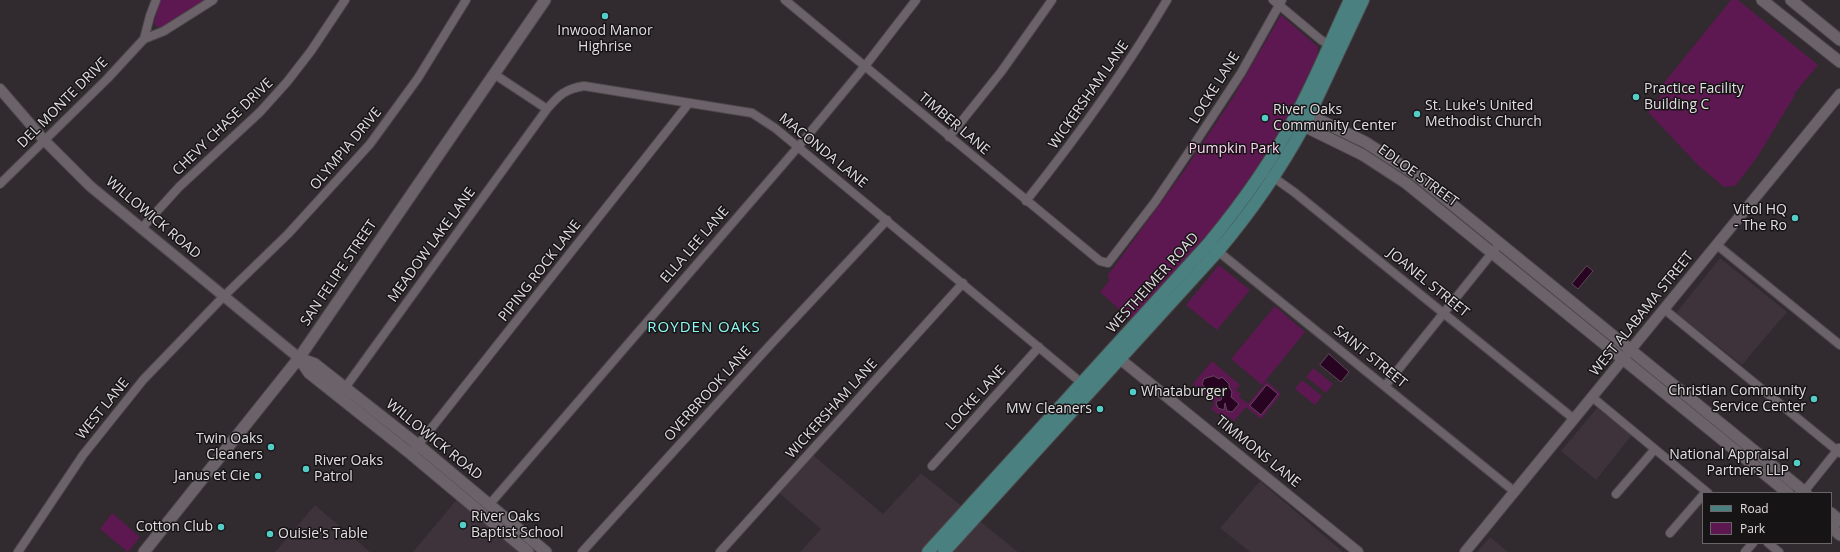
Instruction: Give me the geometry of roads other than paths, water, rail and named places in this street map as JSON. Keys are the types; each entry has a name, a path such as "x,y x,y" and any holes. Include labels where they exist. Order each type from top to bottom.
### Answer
{"main road":[{"name":"SAN FELIPE STREET","path":"144,552 299,358 545,0"},
{"name":"WESTHEIMER ROAD","path":"1086,387 1120,359 1163,303 1214,247 1241,204 1268,173 1307,120 1350,0"},
{"name":"WESTHEIMER ROAD","path":"1268,173 1297,114 1334,47 1363,0"},
{"path":"1791,0 1840,40"},
{"path":"1769,2 1840,62"},
{"name":"EDLOE STREET","path":"1297,114 1398,178 1492,252 1623,359 1712,423 1804,492"},
{"name":"EDLOE STREET","path":"1307,120 1365,142 1416,175 1631,350 1787,492"},
{"path":"1428,201 1436,191"},
{"path":"1546,296 1554,286"},
{"name":"WESTHEIMER ROAD","path":"928,552 944,549 1086,387 1126,335 1163,303"},
{"path":"1120,359 1120,350 1126,335"},
{"name":"WILLOWICK ROAD","path":"299,358 315,364 345,388 415,450 480,512 528,552"},
{"name":"WILLOWICK ROAD","path":"299,358 309,374 338,397 415,450 489,505 546,552"},
{"path":"1832,514 1840,521"},
{"path":"1832,528 1840,535"}],"street":[{"name":"DEL MONTE DRIVE","path":"144,39 156,0"},
{"name":"DEL MONTE DRIVE","path":"0,184 107,79 144,39 164,31 213,0"},
{"name":"CHEVY CHASE DRIVE","path":"141,229 180,187 260,112 287,82 311,51 345,0"},
{"name":"OLYMPIA DRIVE","path":"224,296 288,234 370,144 418,78 466,0"},
{"name":"TIMBER LANE","path":"785,0 1026,201 1100,261 1108,264"},
{"name":"ELLA LEE LANE","path":"480,512 489,505 798,146 865,66 916,0"},
{"path":"950,137 1001,72 1052,0"},
{"name":"WICKERSHAM LANE","path":"1026,201 1080,132 1136,52 1167,0"},
{"path":"1278,2 1334,47"},
{"name":"LOCKE LANE","path":"1108,264 1155,202 1241,73 1278,2"},
{"path":"494,74 547,109"},
{"name":"MACONDA LANE","path":"547,109 558,96 571,88 584,86 752,113 775,128 798,146 1086,387"},
{"name":"WILLOWICK ROAD","path":"0,89 44,140 90,186 299,358"},
{"name":"WEST ALABAMA STREET","path":"1465,552 1840,94"},
{"name":"PIPING ROCK LANE","path":"415,450 689,103"},
{"name":"MEADOW LAKE LANE","path":"338,397 547,109"},
{"name":"JOANEL STREET","path":"1268,173 1574,419"},
{"name":"OVERBROOK LANE","path":"582,552 770,344 887,220"},
{"path":"1385,386 1500,243"},
{"path":"1717,245 1840,346"},
{"name":"SAINT STREET","path":"1214,247 1515,492"},
{"name":"WICKERSHAM LANE","path":"720,552 963,283"},
{"name":"WEST LANE","path":"18,552 83,455 113,416 148,375 224,296"},
{"path":"1664,309 1839,451 1806,492"},
{"name":"LOCKE LANE","path":"932,466 1039,347"},
{"name":"TIMMONS LANE","path":"1120,359 1358,552"},
{"path":"1592,397 1704,492"},
{"path":"1616,494 1655,449"},
{"path":"1670,533 1702,496"},
{"path":"489,505 489,520"},
{"path":"1745,552 1751,544"},
{"path":"1769,544 1779,552"}],"place":[{"name":"Inwood Manor Highrise","path":"605,16"},
{"name":"Practice Facility Building C","path":"1636,97"},
{"name":"St. Luke's United Methodist Church","path":"1417,114"},
{"name":"River Oaks Community Center","path":"1265,118"},
{"name":"Vitol HQ - The Ro","path":"1795,218"},
{"name":"Whataburger","path":"1133,392"},
{"name":"Christian Community Service Center","path":"1814,399"},
{"name":"MW Cleaners","path":"1100,409"},
{"name":"Twin Oaks Cleaners","path":"271,447"},
{"name":"National Appraisal Partners LLP","path":"1797,463"},
{"name":"River Oaks Patrol","path":"306,469"},
{"name":"Janus et Cie","path":"258,476"},
{"name":"River Oaks Baptist School","path":"463,525"},
{"name":"Cotton Club","path":"221,527"},
{"name":"Ouisie's Table","path":"270,534"}],"district":[{"name":"ROYDEN OAKS","path":"704,328"}],"park label":[{"name":"Pumpkin Park","path":"1234,149"}]}
